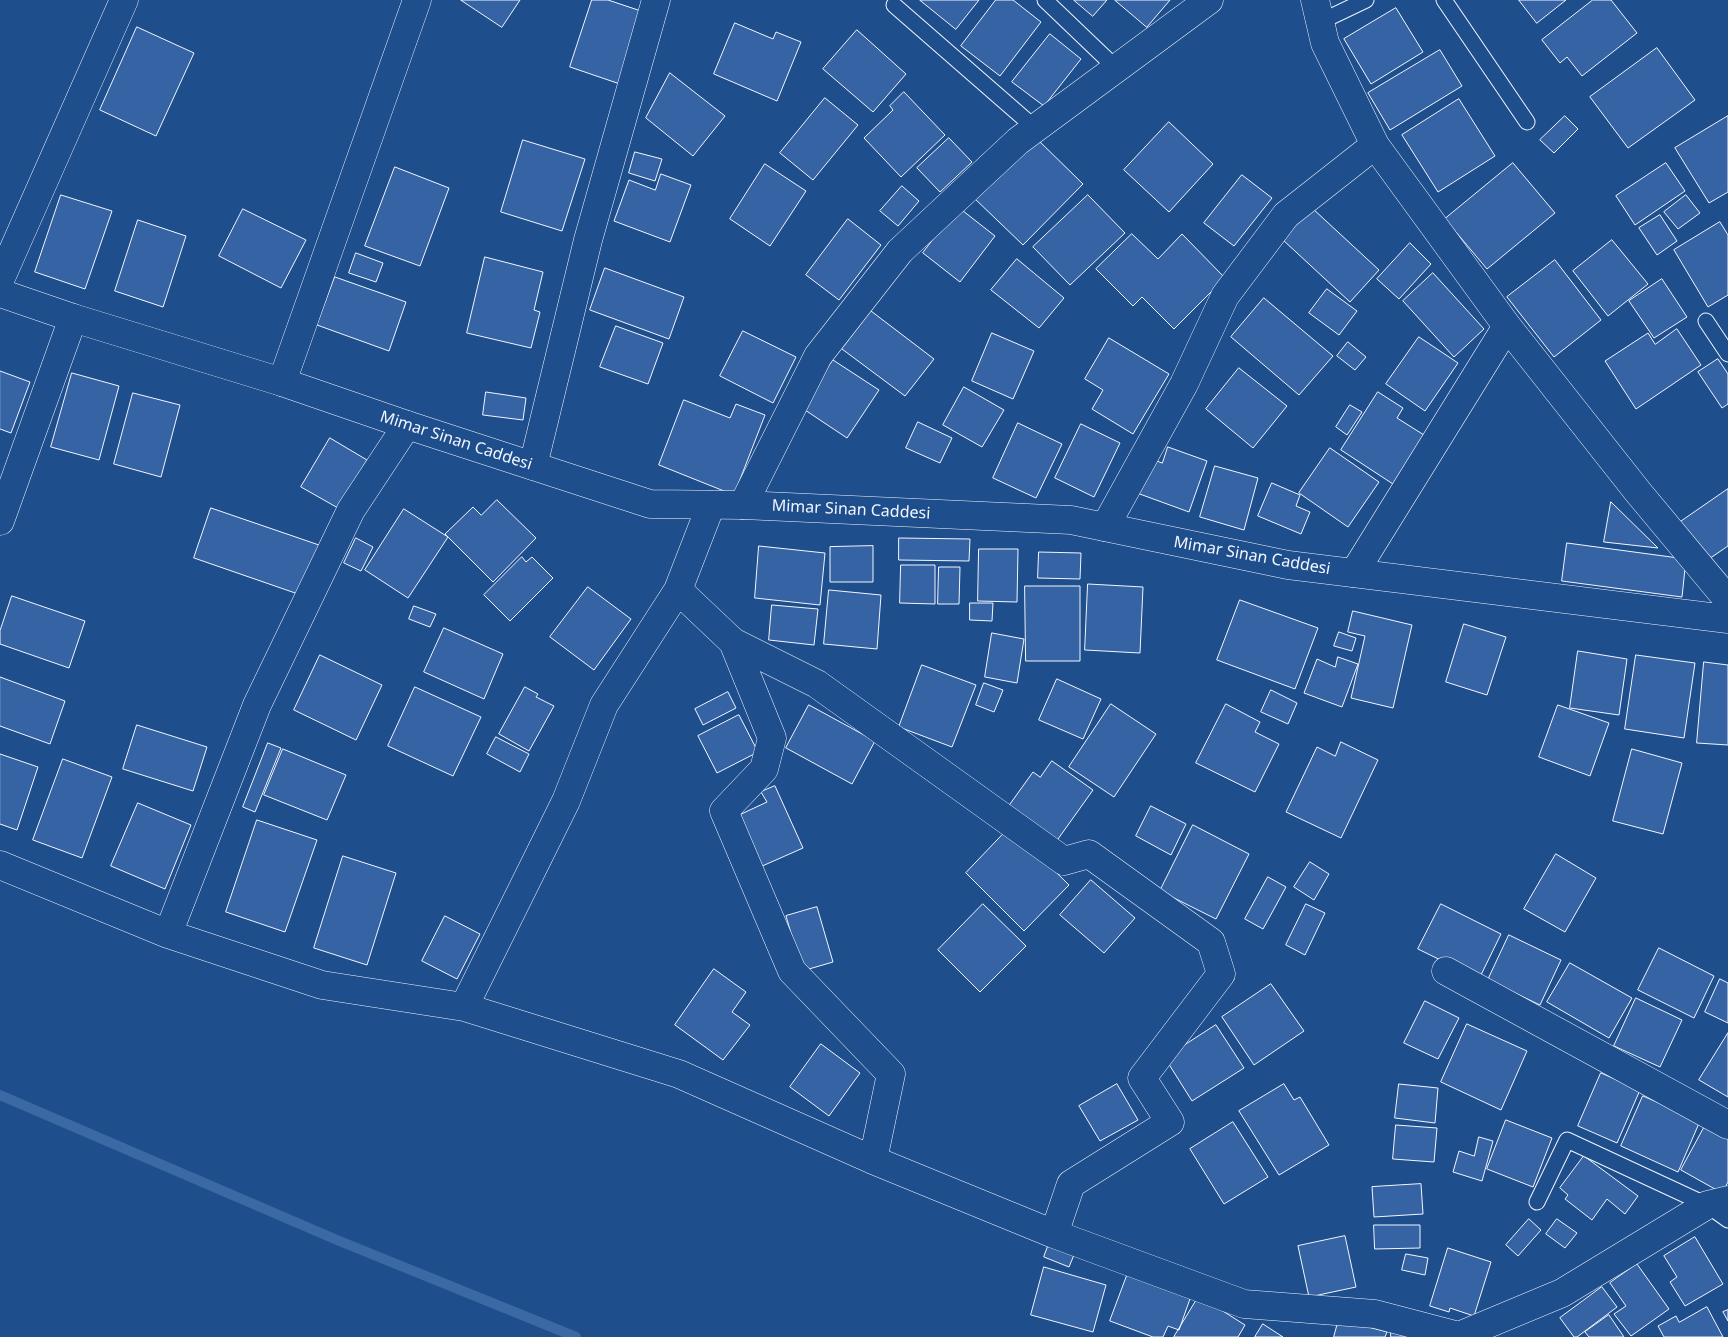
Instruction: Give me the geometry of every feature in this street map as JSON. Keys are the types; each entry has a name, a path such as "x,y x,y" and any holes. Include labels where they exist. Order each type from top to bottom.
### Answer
{"street":[{"path":"0,280 124,0"},
{"path":"282,382 417,0"},
{"path":"533,466 588,240 656,0"},
{"path":"743,505 818,356 900,251 1018,141 1209,0"},
{"path":"1318,11 1325,43 1375,145 1507,326 1638,492 1728,600"},
{"path":"1105,527 1184,384 1225,296 1286,215 1375,145"},
{"name":"Mimar Sinan Caddesi","path":"0,293 73,318 282,382 650,504 743,505 1070,520 1288,566 1728,619"},
{"path":"0,521 73,318"},
{"path":"1354,573 1507,326"},
{"path":"168,934 257,705 351,510 407,425"},
{"path":"464,1007 566,801 604,705 678,590 711,505"},
{"path":"678,590 733,642 817,684 1064,861 1090,854 1211,942 1221,974 1142,1078 1170,1122 1072,1184 1054,1234"},
{"path":"733,642 772,738 764,770 724,811 792,971 890,1074 874,1160"},
{"path":"0,865 168,934 322,986 464,1007 679,1074 874,1160 1054,1234 1244,1304 1375,1314 1459,1336 1562,1293 1721,1208"},
{"path":"1446,971 1728,1125"}],"lane":[{"path":"1045,0 1116,68"},
{"path":"1318,11 1366,0"},
{"path":"1444,0 1527,122"},
{"path":"894,5 1035,128"},
{"path":"1706,321 1728,354"},
{"path":"1537,1202 1567,1140 1721,1208"}],"building":[{"path":"461,0 520,0 502,27"},
{"path":"592,0 608,0 644,12 620,84 570,67"},
{"path":"920,0 979,0 956,29"},
{"path":"996,0 1013,0 1041,22 1000,76 961,46"},
{"path":"1074,0 1107,0 1093,16"},
{"path":"1115,0 1170,0 1147,27"},
{"path":"1519,0 1566,0 1537,23"},
{"path":"1593,0 1611,0 1637,33 1582,76 1567,57 1560,63 1542,40"},
{"path":"1396,8 1423,52 1371,84 1344,39"},
{"path":"735,23 773,39 776,32 801,42 777,101 714,74"},
{"path":"137,27 194,53 156,136 100,110"},
{"path":"857,30 906,74 873,112 823,69"},
{"path":"1050,34 1081,59 1044,106 1012,82"},
{"path":"1657,48 1695,100 1628,148 1590,97"},
{"path":"1440,50 1462,86 1390,130 1368,93"},
{"path":"670,73 725,116 693,156 646,118"},
{"path":"904,92 945,135 901,177 864,138 893,110 890,106"},
{"path":"825,98 858,125 813,180 780,153"},
{"path":"1459,99 1495,156 1438,192 1402,135"},
{"path":"1565,116 1578,129 1554,153 1540,140"},
{"path":"1728,116 1728,192 1709,203 1675,148"},
{"path":"1169,122 1213,164 1169,212 1124,170"},
{"path":"949,138 972,162 940,192 917,168"},
{"path":"1036,138 1083,184 1023,245 973,197"},
{"path":"523,140 585,159 562,231 501,212"},
{"path":"635,152 662,159 655,181 629,173"},
{"path":"1513,163 1555,213 1487,269 1445,219"},
{"path":"1666,163 1685,191 1635,225 1616,196"},
{"path":"765,164 806,191 770,246 730,219"},
{"path":"395,167 449,188 420,266 365,246"},
{"path":"661,174 691,185 670,242 614,221 629,180 655,190"},
{"path":"1242,175 1272,198 1234,246 1204,223"},
{"path":"902,186 919,201 898,226 880,211"},
{"path":"61,195 112,211 85,289 35,272"},
{"path":"1088,195 1125,233 1070,285 1033,247"},
{"path":"1686,195 1700,213 1678,229 1664,212"},
{"path":"958,207 995,236 960,282 923,253"},
{"path":"1312,208 1379,270 1350,302 1283,240"},
{"path":"243,209 306,240 281,288 219,256"},
{"path":"1660,215 1677,241 1657,255 1639,228"},
{"path":"848,219 881,245 839,300 806,275"},
{"path":"138,220 186,236 163,307 115,291"},
{"path":"1720,222 1728,235 1728,295 1708,307 1674,250"},
{"path":"1132,234 1158,259 1182,234 1225,278 1174,329 1142,297 1133,306 1096,269"},
{"path":"1612,240 1648,284 1608,316 1573,271"},
{"path":"1410,243 1431,264 1399,299 1377,279"},
{"path":"356,253 383,263 376,282 349,273"},
{"path":"485,257 543,272 534,310 540,312 531,348 467,333"},
{"path":"1017,259 1064,298 1039,328 991,290"},
{"path":"1555,260 1601,320 1554,357 1507,297"},
{"path":"605,268 684,297 669,339 590,310"},
{"path":"1433,273 1484,329 1454,357 1403,301"},
{"path":"335,277 406,302 389,351 317,325"},
{"path":"1662,279 1687,317 1654,338 1629,301"},
{"path":"1327,289 1357,311 1339,335 1309,313"},
{"path":"1264,298 1333,356 1299,395 1231,337"},
{"path":"871,311 934,359 905,396 842,349"},
{"path":"616,326 663,343 648,384 600,367"},
{"path":"1677,329 1701,365 1636,409 1605,361 1648,333 1655,344"},
{"path":"743,331 796,357 773,403 720,376"},
{"path":"992,333 1034,351 1013,399 972,381"},
{"path":"1419,337 1458,363 1425,411 1386,384"},
{"path":"1109,338 1169,374 1133,434 1092,409 1103,390 1085,379"},
{"path":"1348,342 1366,357 1355,370 1337,356"},
{"path":"1718,359 1728,374 1728,404 1722,408 1698,372"},
{"path":"833,360 879,390 847,438 802,408"},
{"path":"1239,368 1287,406 1253,448 1206,409"},
{"path":"0,371 30,382 11,433 0,429"},
{"path":"72,373 119,386 99,460 51,447"},
{"path":"964,387 1004,410 982,447 943,425"},
{"path":"486,392 526,398 523,420 483,415"},
{"path":"1378,392 1403,408 1397,418 1424,435 1393,484 1341,450"},
{"path":"133,393 180,405 161,477 114,464"},
{"path":"684,400 730,418 736,404 765,415 734,495 659,465"},
{"path":"1350,405 1362,412 1347,435 1336,427"},
{"path":"918,422 952,438 940,463 906,448"},
{"path":"1018,423 1062,444 1036,498 993,478"},
{"path":"1081,424 1120,443 1094,497 1055,478"},
{"path":"330,438 367,460 338,508 301,487"},
{"path":"1168,447 1207,461 1189,512 1137,493 1149,458 1162,463"},
{"path":"1330,448 1379,482 1348,527 1299,493"},
{"path":"1215,466 1258,478 1244,530 1200,517"},
{"path":"1272,483 1300,495 1296,506 1310,512 1301,534 1258,516"},
{"path":"1728,489 1728,546 1703,563 1676,525"},
{"path":"497,500 536,538 493,582 445,534 473,507 481,515"},
{"path":"1611,502 1658,548 1604,542"},
{"path":"211,508 319,545 301,595 194,558"},
{"path":"404,509 448,537 408,598 365,570"},
{"path":"356,538 373,547 361,571 344,563"},
{"path":"899,538 970,539 969,561 899,560"},
{"path":"1567,543 1686,559 1682,597 1562,581"},
{"path":"759,546 825,553 820,605 755,598"},
{"path":"873,546 873,582 830,582 830,547"},
{"path":"979,549 1018,549 1017,602 978,601"},
{"path":"1039,552 1081,553 1080,579 1038,578"},
{"path":"522,557 526,562 532,557 553,578 510,621 484,595"},
{"path":"901,565 935,565 935,604 900,603"},
{"path":"939,567 960,567 959,604 938,604"},
{"path":"1088,584 1143,587 1140,653 1085,650"},
{"path":"1025,586 1080,586 1080,661 1026,661"},
{"path":"588,587 631,619 594,670 550,637"},
{"path":"829,590 881,595 877,649 824,644"},
{"path":"12,596 85,621 69,668 0,644 0,631"},
{"path":"1240,600 1318,628 1295,689 1217,660"},
{"path":"970,603 993,603 992,621 970,620"},
{"path":"772,605 818,609 814,645 769,640"},
{"path":"414,606 436,614 430,627 409,619"},
{"path":"1353,611 1412,625 1393,708 1351,698 1365,636 1348,632"},
{"path":"1464,624 1506,637 1487,695 1446,682"},
{"path":"444,628 503,654 484,699 424,672"},
{"path":"1339,632 1356,638 1352,651 1334,646"},
{"path":"992,633 1024,639 1017,683 985,677"},
{"path":"1578,651 1627,659 1619,715 1570,708"},
{"path":"320,655 382,685 356,740 294,710"},
{"path":"1636,655 1695,663 1684,738 1625,729"},
{"path":"1338,657 1358,664 1342,707 1304,693 1317,659 1335,667"},
{"path":"1704,662 1728,665 1728,745 1697,743"},
{"path":"922,665 976,685 952,747 899,727"},
{"path":"0,677 65,701 50,744 0,726"},
{"path":"1057,679 1101,699 1083,739 1039,720"},
{"path":"984,683 1003,690 994,712 976,705"},
{"path":"415,687 481,717 453,776 388,746"},
{"path":"525,687 538,694 536,697 554,706 529,751 499,734"},
{"path":"1271,690 1297,703 1288,724 1261,712"},
{"path":"728,692 736,708 703,725 695,709"},
{"path":"1111,704 1156,734 1114,797 1069,767"},
{"path":"1226,704 1260,722 1255,732 1279,744 1255,792 1196,763"},
{"path":"809,705 875,741 852,784 786,748"},
{"path":"1558,705 1609,723 1590,776 1539,757"},
{"path":"739,715 758,752 717,773 698,736"},
{"path":"137,725 207,747 193,791 123,769"},
{"path":"496,737 529,754 520,772 487,754"},
{"path":"1341,742 1378,760 1341,838 1286,812 1317,747 1335,756"},
{"path":"268,743 281,748 255,812 243,807"},
{"path":"283,749 346,775 327,820 264,795"},
{"path":"1632,749 1682,763 1663,834 1613,821"},
{"path":"0,754 38,767 17,830 0,824"},
{"path":"63,759 112,777 82,858 33,840"},
{"path":"1052,761 1093,790 1053,846 1005,811 1033,772 1040,777"},
{"path":"775,786 803,848 760,867 737,816 767,802 761,792"},
{"path":"138,803 191,825 165,889 111,866"},
{"path":"1151,806 1186,824 1171,855 1136,836"},
{"path":"257,820 317,840 285,932 226,912"},
{"path":"1193,825 1249,854 1216,919 1160,891"},
{"path":"1010,827 1069,885 1024,931 966,873"},
{"path":"1556,854 1596,878 1565,932 1524,909"},
{"path":"343,856 396,873 367,965 314,948"},
{"path":"1310,862 1329,874 1314,900 1294,887"},
{"path":"1268,877 1286,887 1263,929 1245,919"},
{"path":"1091,880 1135,918 1104,953 1060,915"},
{"path":"983,904 1026,946 980,992 938,950"},
{"path":"1306,904 1325,913 1305,955 1286,945"},
{"path":"1441,904 1501,934 1479,979 1418,949"},
{"path":"817,907 833,962 802,971 786,916"},
{"path":"445,916 480,934 457,979 422,961"},
{"path":"1509,935 1561,960 1540,1005 1488,980"},
{"path":"1659,948 1714,976 1694,1018 1638,990"},
{"path":"1570,963 1632,998 1609,1038 1547,1002"},
{"path":"714,969 746,992 732,1012 750,1025 723,1060 675,1025"},
{"path":"1720,979 1728,983 1728,1023 1705,1012"},
{"path":"1271,984 1304,1031 1254,1065 1222,1017"},
{"path":"1636,998 1682,1020 1660,1067 1614,1046"},
{"path":"1425,1001 1459,1018 1438,1059 1404,1043"},
{"path":"1467,1024 1527,1051 1501,1110 1441,1082"},
{"path":"1216,1025 1244,1068 1192,1101 1165,1058"},
{"path":"1728,1033 1728,1097 1699,1080"},
{"path":"821,1044 860,1073 829,1116 790,1087"},
{"path":"1601,1073 1640,1090 1617,1143 1578,1126"},
{"path":"1117,1084 1138,1120 1100,1141 1079,1106"},
{"path":"1284,1084 1294,1100 1300,1097 1329,1145 1279,1175 1239,1111"},
{"path":"1399,1084 1438,1088 1435,1123 1395,1118"},
{"path":"1643,1096 1700,1121 1678,1172 1621,1146"},
{"path":"1506,1120 1552,1138 1533,1187 1487,1169"},
{"path":"1233,1122 1268,1177 1224,1204 1190,1149"},
{"path":"1396,1125 1437,1128 1434,1162 1393,1159"},
{"path":"1705,1126 1728,1138 1728,1182 1722,1193 1681,1170"},
{"path":"1479,1137 1493,1141 1482,1181 1453,1172 1459,1151 1474,1156"},
{"path":"1584,1156 1638,1196 1625,1214 1607,1199 1592,1220 1565,1199 1568,1195 1560,1188"},
{"path":"1421,1184 1423,1214 1374,1217 1372,1187"},
{"path":"1529,1219 1541,1230 1518,1256 1506,1245"},
{"path":"1557,1219 1577,1233 1565,1248 1546,1234"},
{"path":"1374,1225 1420,1225 1420,1248 1375,1249"},
{"path":"1345,1236 1356,1287 1309,1297 1298,1246"},
{"path":"1695,1237 1723,1284 1685,1306 1670,1282 1677,1277 1664,1256"},
{"path":"1050,1241 1076,1250 1069,1267 1044,1257"},
{"path":"1448,1248 1491,1262 1474,1316 1450,1308 1449,1312 1430,1306"},
{"path":"1406,1254 1428,1258 1425,1275 1402,1270"},
{"path":"1637,1264 1669,1309 1631,1336 1614,1314 1626,1306 1610,1283"},
{"path":"1044,1267 1106,1285 1093,1332 1031,1315"},
{"path":"1128,1273 1191,1296 1179,1330 1168,1326 1163,1337 1153,1337 1110,1321"},
{"path":"1602,1287 1617,1307 1577,1337 1574,1337 1560,1318"},
{"path":"1199,1296 1245,1325 1238,1337 1174,1337"},
{"path":"1707,1307 1723,1337 1664,1337 1658,1326 1676,1316 1679,1322"},
{"path":"1728,1310 1728,1321 1723,1312"},
{"path":"1609,1315 1624,1337 1589,1337 1585,1332"},
{"path":"1339,1319 1387,1332 1385,1337 1334,1337"},
{"path":"1263,1324 1283,1337 1255,1337"},
{"path":"1391,1332 1423,1337 1391,1337"}],"waterway":[{"path":"0,1095 337,1240 576,1337"}]}
